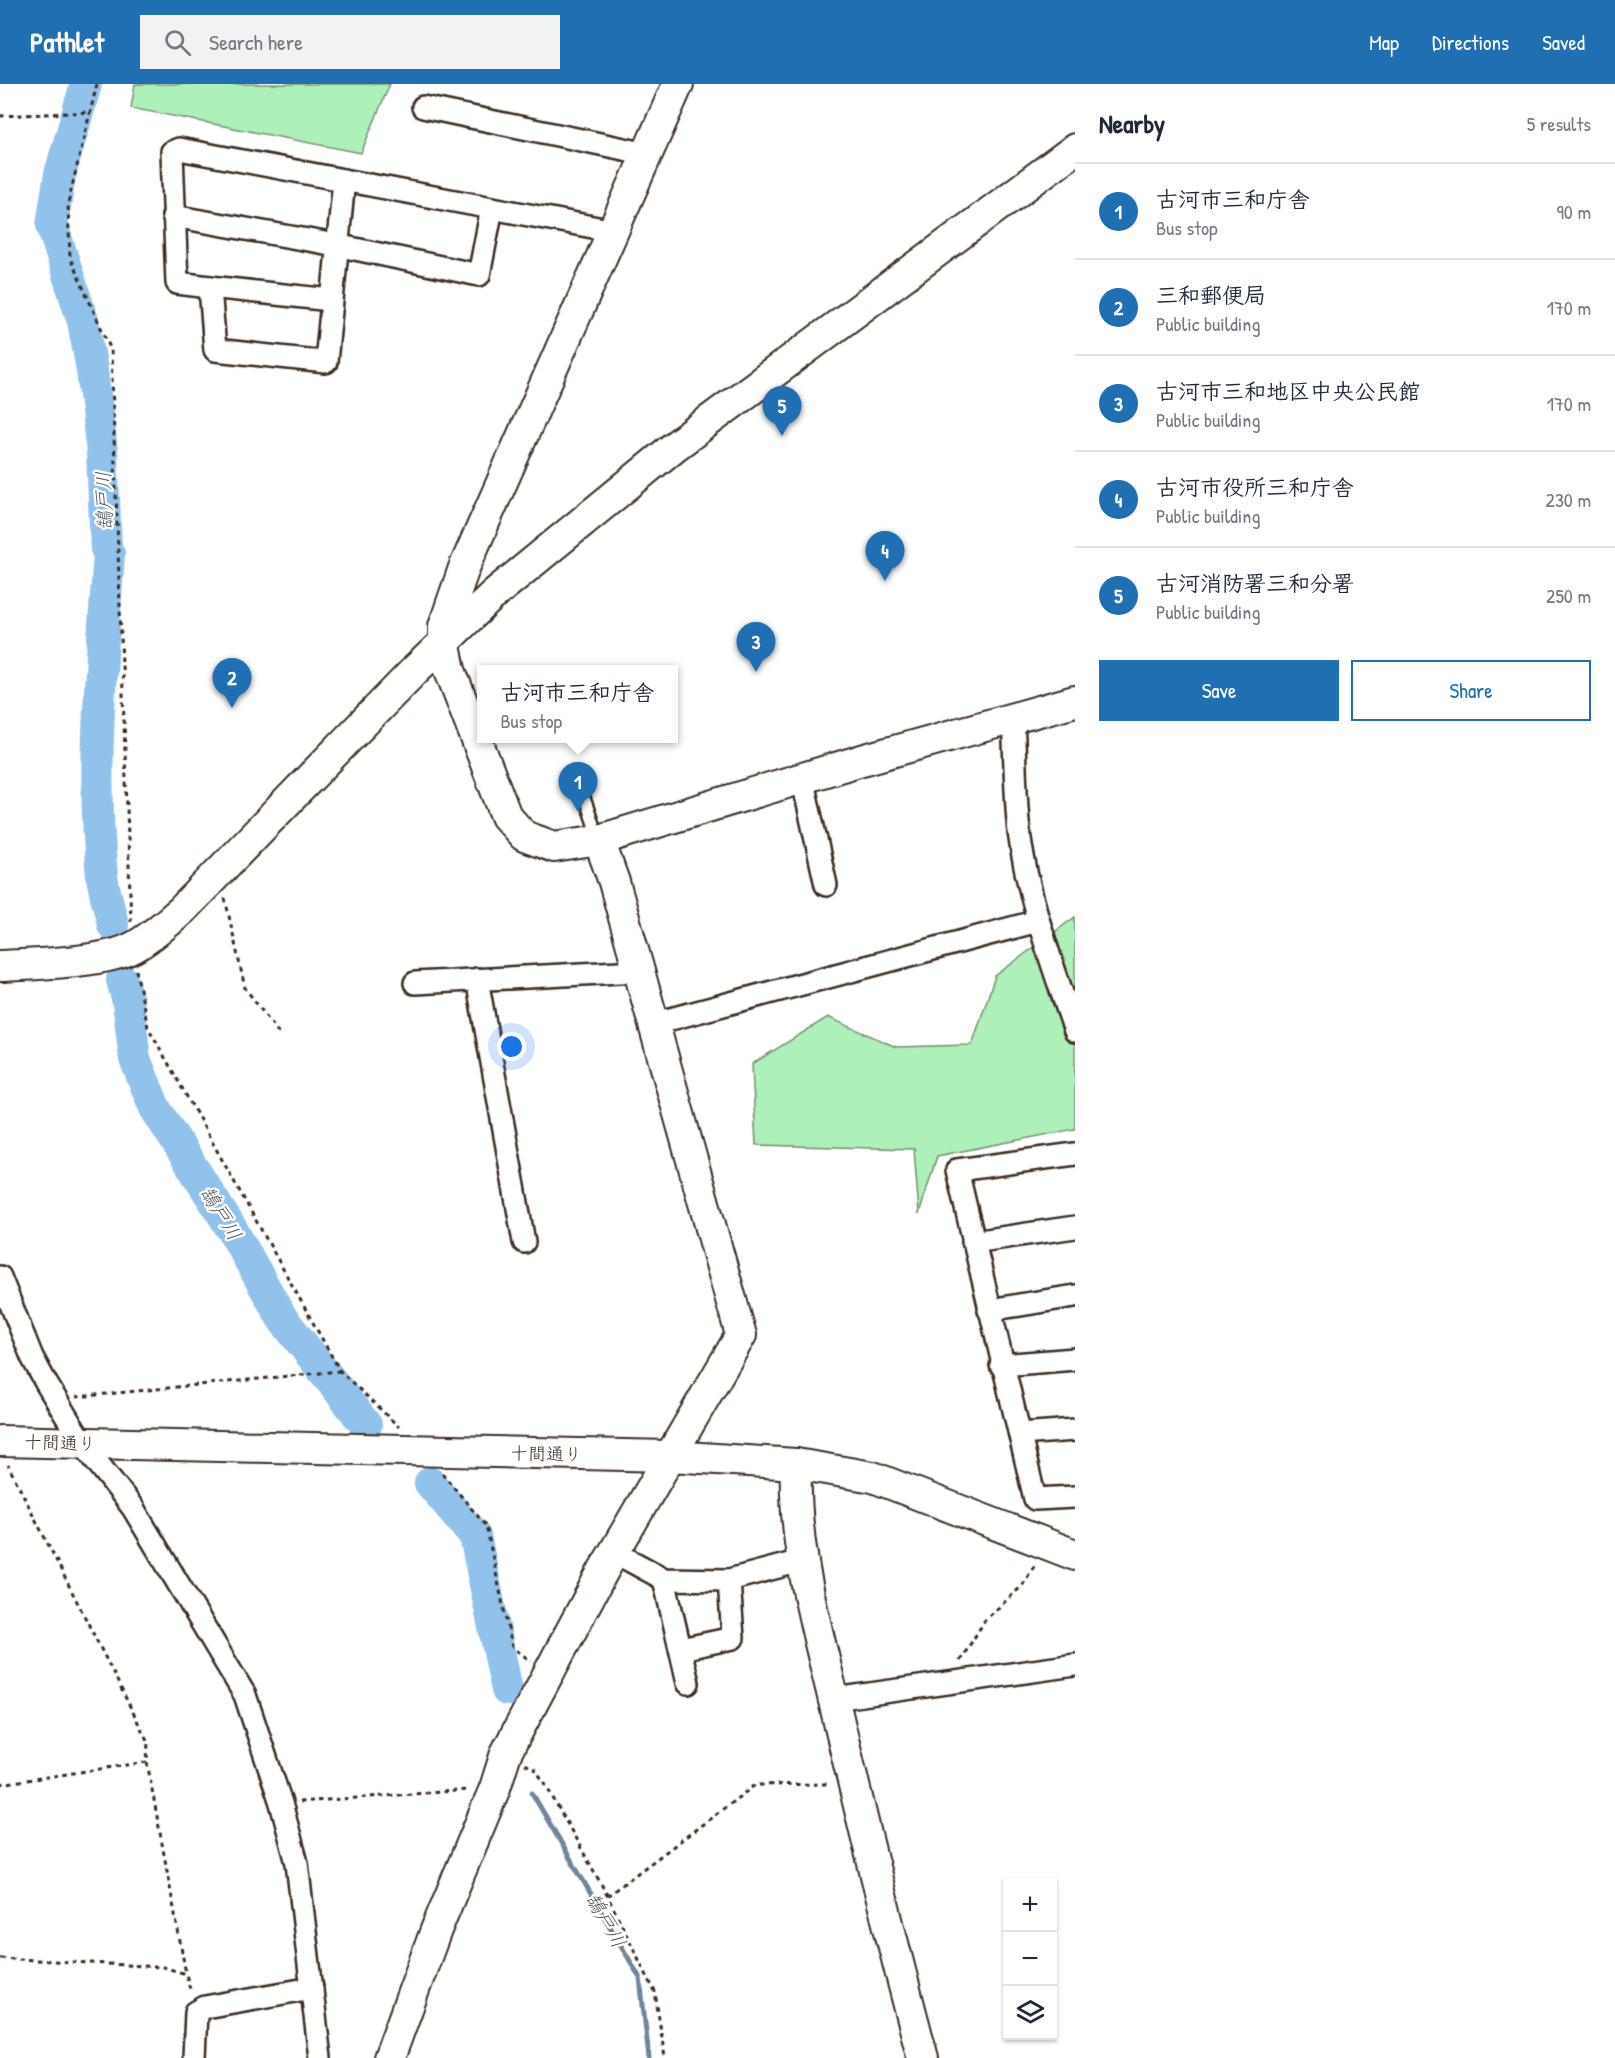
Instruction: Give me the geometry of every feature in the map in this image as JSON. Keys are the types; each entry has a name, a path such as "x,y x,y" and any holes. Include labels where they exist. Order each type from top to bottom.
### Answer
{"street":[{"path":"477,741 457,690 444,641 444,626 464,568 678,84"},
{"path":"423,107 648,154"},
{"path":"331,300 177,284 172,152 179,149 614,231"},
{"path":"0,966 78,961 132,948 155,934 183,910 219,870 444,641 494,594 675,446 1075,149"},
{"path":"210,287 215,350 326,362 344,180"},
{"path":"173,216 336,245 479,275 492,208"},
{"path":"478,743 506,816 524,836 554,847 599,840 802,777 1075,701"},
{"path":"1013,717 1019,832 1038,921 1075,1031"},
{"path":"802,777 826,885"},
{"path":"389,2058 436,1930 495,1788 506,1753 614,1552 741,1335 614,882 599,840"},
{"path":"652,1024 1038,921"},
{"path":"415,982 638,971"},
{"path":"477,979 524,1242"},
{"path":"1075,1154 957,1170 1001,1365 1035,1499 1075,1497"},
{"path":"973,1242 1075,1227"},
{"path":"0,1276 32,1357 56,1399 83,1444 133,1508 245,1695 281,1803 297,1863 320,2058"},
{"path":"988,1310 1075,1296"},
{"path":"1001,1365 1075,1359"},
{"path":"1020,1434 1075,1430"},
{"name":"十間通り","path":"3,1450 83,1444 670,1456 796,1464 873,1477 918,1492 1075,1555"},
{"path":"796,1464 795,1504 801,1562 853,1784 923,2058"},
{"path":"614,1552 664,1579 729,1580 801,1562"},
{"path":"664,1579 688,1683"},
{"path":"681,1649 733,1638 729,1580"},
{"path":"834,1699 1075,1665"},
{"path":"194,2058 196,2012 205,2007 312,1989"}],"lane":[{"path":"581,788 599,840"}],"path":[{"path":"97,84 68,203 70,258 111,350 132,948 148,1027 340,1371 424,1451 486,1526 512,1647 549,1674"},
{"path":"0,116 90,112"},
{"path":"219,870 244,988 280,1035"},
{"path":"56,1399 340,1371"},
{"path":"3,1450 148,1742 147,1762 186,1974 196,2012"},
{"path":"946,1683 985,1620 1022,1586 1047,1545"},
{"path":"506,1753 535,1769 607,1896 655,1992 661,2017 665,2058"},
{"path":"0,1784 147,1762"},
{"path":"607,1896 755,1785 853,1784"},
{"path":"281,1803 495,1788"},
{"path":"0,1958 163,1967 186,1974"}],"green space":[{"path":"135,84 390,84 361,153 131,108"},
{"path":"1075,917 1075,1129 937,1156 919,1214 914,1149 756,1145 752,1064 828,1017 896,1047 972,1045 995,976"}],"waterway":[{"name":"鵠戸川","path":"86,84 60,174 52,225 83,321 92,370 102,452 106,549 109,553 99,714 97,795 102,876 113,925"},
{"name":"鵠戸川","path":"122,980 128,1002 135,1059 155,1108 233,1231 282,1318 366,1425"},
{"name":"鵠戸川","path":"430,1483 475,1536 507,1690"},
{"name":"鵠戸川","path":"532,1793 640,1978 649,2058"}],"place":[{"name":"古河消防署三和分署","path":"782,436"},
{"name":"古河市役所三和庁舎","path":"885,581"},
{"name":"古河市三和地区中央公民館","path":"756,672"},
{"name":"三和郵便局","path":"232,708"},
{"name":"古河市三和庁舎","path":"578,812"}]}
